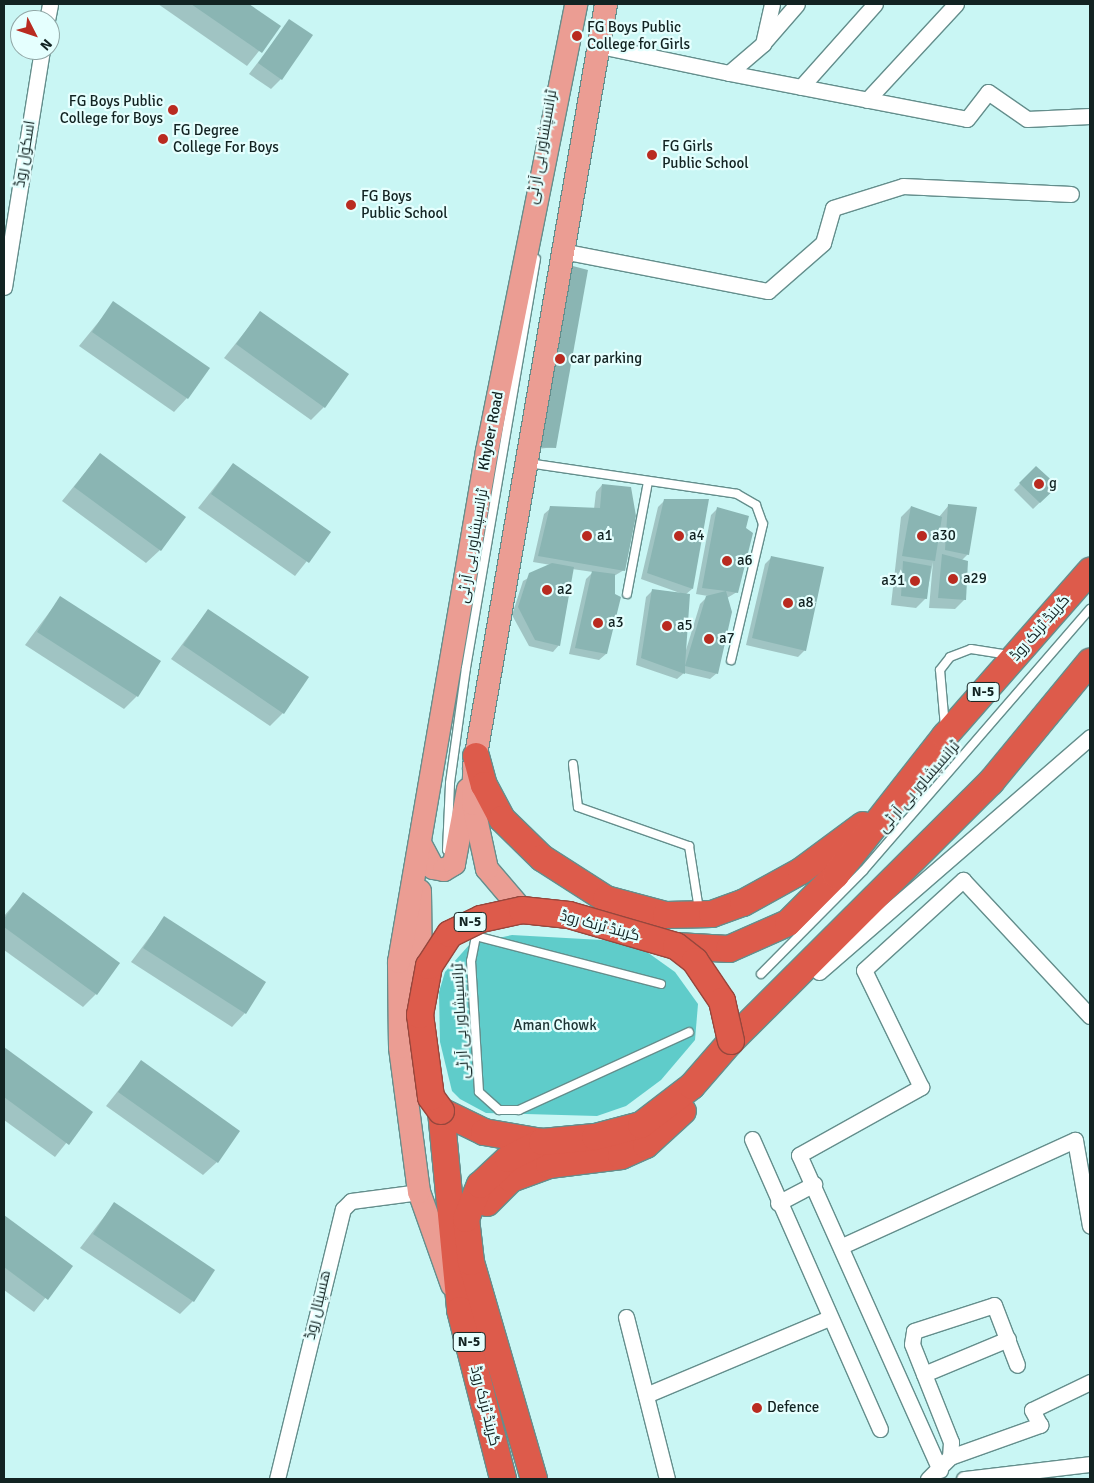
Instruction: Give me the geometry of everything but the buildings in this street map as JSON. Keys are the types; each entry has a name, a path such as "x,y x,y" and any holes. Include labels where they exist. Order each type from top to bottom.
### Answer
{"highway":[{"name":"گرینڈ ٹرنک روڈ","path":"503,1479 460,1310 441,1111 431,1097 420,1015 429,966 444,941 460,925 522,910 569,915 676,946 728,949 773,932 836,874 879,815 945,736 1090,571"},
{"name":"گرینڈ ٹرنک روڈ","path":"534,1479 471,1262 466,1220 480,1185 508,1159 542,1142 595,1137 641,1125 692,1086 730,1041 990,782 1090,662"},
{"path":"475,761 484,785 502,818 542,858 575,881 627,906 666,915 700,914 743,903 801,871 879,815"},
{"path":"471,1262 480,1212 511,1179 549,1165 621,1156 646,1146 819,972 963,819 990,782"},
{"path":"676,946 695,961 722,1001 730,1041"},
{"path":"441,1111 484,1132 542,1142"}],"main road":[{"name":"Khyber Road","path":"419,853 487,451 576,4"},
{"path":"522,910 487,869 473,804 475,761 524,463 606,4"},
{"path":"419,853 433,868 444,870 454,864 460,813 475,761"},
{"path":"419,853 423,925 420,1015"},
{"path":"419,853 399,962 400,1047 419,1192 460,1310"}],"street":[{"path":"762,44 772,4"},
{"path":"728,73 762,44 797,4"},
{"path":"801,87 875,4"},
{"path":"867,100 956,4"},
{"path":"600,46 728,73 967,119 988,92 1027,119 1090,116"},
{"name":"اسکول روڈ","path":"4,287 40,60"},
{"path":"562,251 768,291 823,243 833,208 903,186 1071,194"},
{"path":"819,972 1090,738"},
{"path":"1090,1016 963,880 864,970 921,1086 799,1155 842,1246 934,1475 950,1457 1040,1425 1032,1410 1090,1382"},
{"path":"752,1139 778,1203 880,1429"},
{"path":"842,1246 1075,1140 1089,1204 1090,1226"},
{"path":"778,1203 814,1184"},
{"name":"ھسپتال روڈ","path":"276,1479 342,1209 356,1200 419,1192"},
{"path":"950,1457 951,1442 912,1344 914,1331 989,1304 997,1309 1018,1365"},
{"path":"626,1317 667,1479"},
{"path":"646,1394 829,1318"},
{"path":"924,1374 1008,1339"},
{"path":"964,1479 1090,1464"}],"lane":[{"name":"ٹرانسپشاور بی آر ٹی","path":"447,858 456,735 503,454 583,4"},
{"path":"524,463 736,494 756,505 763,524 731,660"},
{"path":"627,594 648,482"},
{"name":"ٹرانسپشاور بی آر ٹی","path":"761,974 863,871 1090,609"},
{"path":"945,736 940,670 950,657 971,649 1015,656"},
{"path":"573,764 578,807 689,846 700,914"},
{"name":"ٹرانسپشاور بی آر ٹی","path":"661,984 476,936 471,961 479,1092 499,1110 519,1110 689,1032"}],"green space":[{"name":"Aman Chowk","path":"512,935 620,941 647,952 675,972 698,1004 695,1040 661,1080 626,1106 597,1116 486,1113 460,1099 452,1091 440,1042 439,992 445,972 470,944"}],"place":[{"name":"FG Boys Public College for Girls","path":"577,36"},
{"name":"FG Boys Public College for Boys","path":"173,110"},
{"name":"FG Degree College For Boys","path":"163,139"},
{"name":"FG Girls Public School","path":"652,155"},
{"name":"FG Boys Public School","path":"351,205"},
{"name":"car parking","path":"560,359"},
{"name":"g","path":"1039,484"},
{"name":"a1","path":"587,536"},
{"name":"a4","path":"679,536"},
{"name":"a30","path":"922,536"},
{"name":"a6","path":"727,561"},
{"name":"a29","path":"953,579"},
{"name":"a31","path":"915,581"},
{"name":"a2","path":"547,590"},
{"name":"a8","path":"788,603"},
{"name":"a3","path":"598,623"},
{"name":"a5","path":"667,626"},
{"name":"a7","path":"709,639"},
{"name":"Defence","path":"757,1408"}]}
